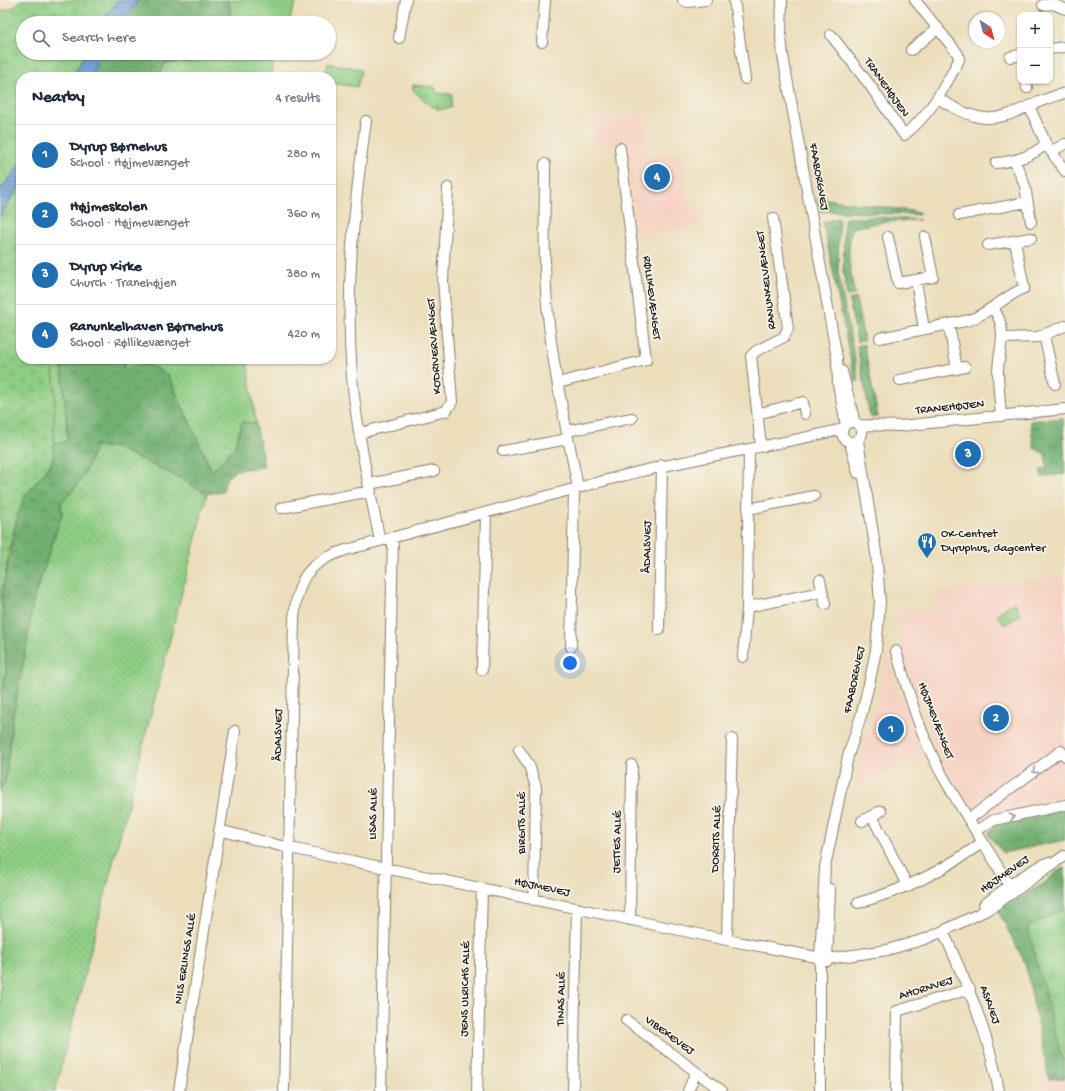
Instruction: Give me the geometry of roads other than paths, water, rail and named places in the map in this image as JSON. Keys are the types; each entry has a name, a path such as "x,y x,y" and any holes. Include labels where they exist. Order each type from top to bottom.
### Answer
{"street":[{"path":"399,38 406,0"},
{"path":"542,42 545,0"},
{"path":"683,0 688,2 706,0"},
{"path":"734,0 745,79"},
{"name":"FAABORGVEJ","path":"782,0 782,56 837,358 838,384 852,432 864,499 868,507 878,565 880,602 876,650 861,716 848,756 838,797 825,874 820,1091"},
{"name":"TRANEHØJEN","path":"831,34 869,84 904,135 917,125 938,98 960,60 958,54 915,0"},
{"path":"1043,5 1053,4 1065,9"},
{"path":"911,50 938,28"},
{"path":"1053,49 1065,47"},
{"path":"938,98 962,113 986,119 1011,115 1029,106 1065,93"},
{"path":"1029,106 1049,148 1065,171"},
{"path":"366,121 355,198 350,266 352,371 360,433 380,541"},
{"path":"996,163 1015,160 1065,144"},
{"name":"RØLLIKEVÆNGET","path":"558,383 646,360 620,148"},
{"path":"1015,160 1024,186 1031,222"},
{"path":"545,164 543,212 546,298 558,383 576,488 571,647"},
{"name":"KODRIVERVÆNGET","path":"360,433 446,411 452,402 443,281 448,188"},
{"path":"959,215 1027,202"},
{"name":"RANUNKELVÆNGET","path":"761,446 751,356 756,351 784,337 787,332 773,218"},
{"path":"888,236 898,283 933,277 925,237"},
{"path":"988,245 1031,238"},
{"path":"880,338 924,329 949,326 970,320 993,308 1011,294 1024,288 1016,241"},
{"path":"916,281 924,329"},
{"name":"TRANEHØJEN","path":"993,308 1000,317 1003,338 998,370 1001,416"},
{"path":"900,380 961,368 949,326"},
{"path":"1003,338 1029,339 1044,335 1065,326"},
{"path":"1044,335 1055,384"},
{"path":"757,414 803,402 805,414"},
{"name":"TRANEHØJEN","path":"852,432 1065,409"},
{"path":"504,451 632,418"},
{"name":"ÅDALSVEJ","path":"284,1091 294,619 299,589 303,578 318,562 331,555 662,465 761,446 852,432"},
{"path":"743,657 747,607 749,449"},
{"name":"ÅDALSVEJ","path":"659,630 662,465"},
{"path":"281,508 370,488 434,471"},
{"path":"748,509 814,496"},
{"path":"482,670 486,512"},
{"name":"LISAS ALLÉ","path":"381,1091 393,537"},
{"path":"820,580 825,604"},
{"path":"747,607 822,592"},
{"name":"HØJMEVÆNGET","path":"896,650 922,731 938,767 968,819 1015,886"},
{"name":"NILS ERLINGS ALLÉ","path":"179,1091 235,731"},
{"name":"DORRITS ALLÉ","path":"727,940 732,739"},
{"name":"BIRGITS ALLÉ","path":"520,750 529,765 536,787 534,900"},
{"path":"968,819 1062,751 1065,756"},
{"name":"JETTES ALLÉ","path":"630,920 632,765"},
{"path":"976,831 994,820 1065,805"},
{"path":"862,822 882,811"},
{"path":"872,816 908,887"},
{"path":"219,830 290,848"},
{"path":"858,904 908,887 938,872 983,842"},
{"name":"HØJMEVEJ","path":"290,848 727,940 788,952 824,956 872,953 924,939 991,908 1038,866 1064,856"},
{"name":"JENS ULRICHS ALLÉ","path":"477,1091 482,888"},
{"name":"TINAS ALLÉ","path":"573,1091 577,908"},
{"name":"ASKVEJ","path":"943,931 970,989 985,1030 999,1091"},
{"name":"AHORNVEJ","path":"896,1091 897,1011 970,989"},
{"name":"VIBEKEVEJ","path":"626,1020 722,1091"},
{"name":"VIBEKEVEJ","path":"688,1091 696,1072"}],"water":[{"path":"118,0 139,0 127,16 106,16"},
{"path":"82,60 98,60 92,72 76,72"},
{"path":"16,169 16,192 0,216 0,191"}],"place":[{"name":"Ranunkelhaven Børnehus","path":"657,177"},
{"name":"Dyrup Kirke","path":"968,454"},
{"name":"OK-Centret Dyruphus, dagcenter","path":"927,559"},
{"name":"Højmeskolen","path":"996,718"},
{"name":"Dyrup Børnehus","path":"891,729"}]}
